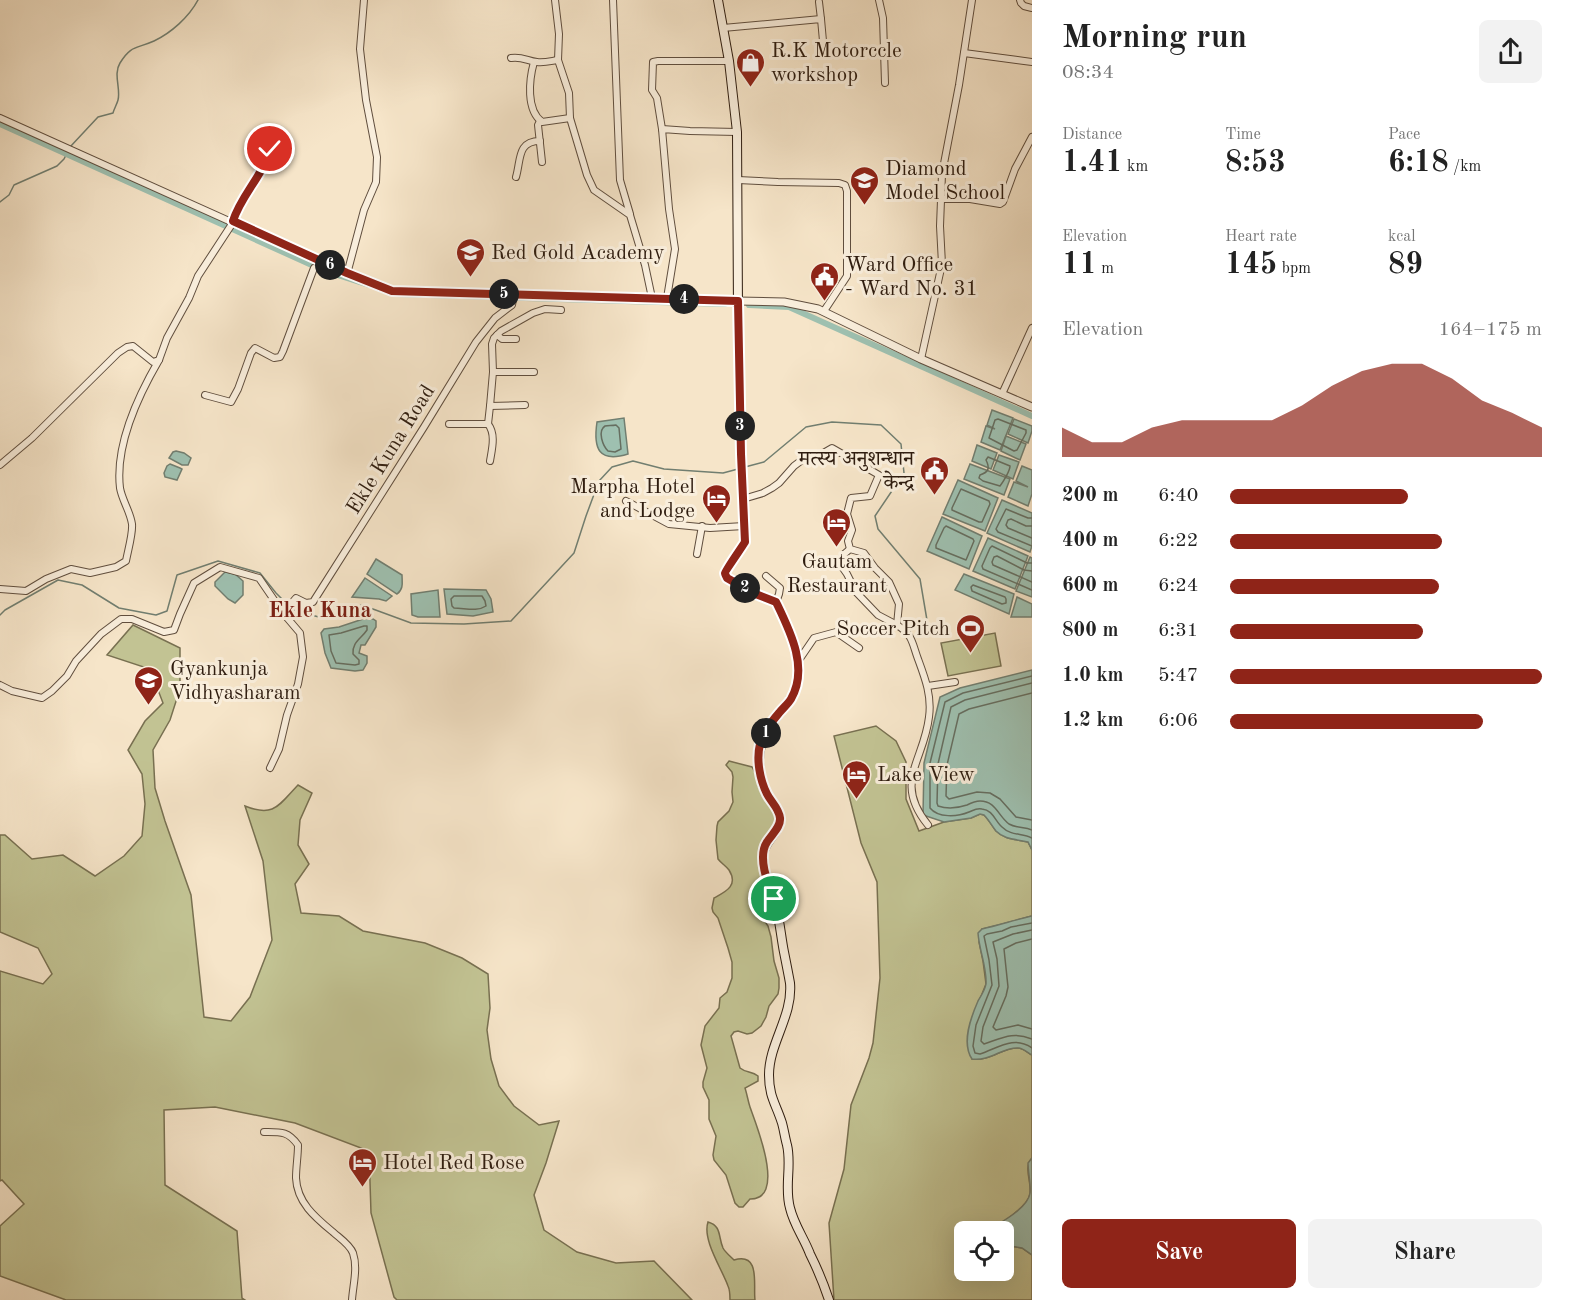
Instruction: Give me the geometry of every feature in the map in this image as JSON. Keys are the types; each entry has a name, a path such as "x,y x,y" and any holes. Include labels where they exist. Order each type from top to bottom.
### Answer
{"main road":[{"path":"718,0 729,61 737,132 738,301 745,542 726,569 725,574 727,578 753,593 776,602 799,660 797,680 791,699 775,718 760,743 759,755 763,784 780,817 778,826 764,848 763,861 776,906 790,985 790,1002 775,1044 769,1073 770,1094 788,1149 789,1207 829,1300"}],"street":[{"path":"347,273 364,210 376,182 377,157 366,100 360,49 364,0"},
{"path":"555,0 559,34 558,60 569,93 570,118 586,175 594,190 630,215"},
{"path":"613,0 620,180 645,265 652,298"},
{"path":"879,0 883,18 885,83"},
{"path":"921,359 942,264 940,199 942,174 959,86 972,0"},
{"path":"1020,0 1024,6 1032,8"},
{"path":"819,2 823,41"},
{"path":"723,28 820,19"},
{"path":"964,53 1032,62"},
{"path":"511,58 534,62 558,60"},
{"path":"667,298 675,249 662,129 657,98 652,90 653,62 729,61"},
{"path":"534,62 530,86 531,109 542,122 570,118"},
{"path":"0,118 232,223 392,291 784,302 824,311 921,359 1032,407"},
{"path":"540,121 538,125 543,162"},
{"path":"662,129 737,132"},
{"path":"940,199 1000,204 1003,202 1015,169 1032,137"},
{"path":"516,177 522,150 526,143 540,141"},
{"path":"0,589 26,591 46,579 71,569 90,573 116,567 126,561 132,524 120,489 120,464 126,432 148,377 159,360 167,338 198,276 232,223 237,208 264,168 273,146"},
{"path":"738,180 845,185 847,190 847,276 824,311"},
{"path":"206,395 231,402 255,348 274,358 280,357 314,268"},
{"path":"513,324 510,307 514,295"},
{"name":"Ekle Kuna Road","path":"283,614 296,598 306,603 313,602 476,342 495,318 510,307"},
{"path":"490,461 493,432 488,424 494,338 513,324 545,309 561,310"},
{"path":"1002,394 1032,328"},
{"path":"496,335 502,339 516,339"},
{"path":"0,465 32,438 118,353 127,347 133,346 153,362 159,360"},
{"path":"493,372 534,372"},
{"path":"490,406 525,405"},
{"path":"449,424 488,424"},
{"path":"743,499 772,488 802,460 813,459 832,448 879,474 870,496 851,498 847,514 852,530 848,541 850,549"},
{"path":"626,501 669,524 710,528 744,526"},
{"path":"697,554 702,526"},
{"path":"850,549 864,553 889,582 899,604 897,625"},
{"path":"850,549 843,555 840,564 848,574 856,592 878,615 908,632 928,686 930,714 914,768 912,787 915,806 928,825"},
{"path":"0,685 12,691 42,698 67,676 76,661 101,634 121,619 132,619 164,632 174,630 194,583 220,567 259,578 283,614 300,633 303,657 298,684 287,715 279,749 270,768"},
{"path":"766,576 780,588 776,602"},
{"path":"799,660 814,638 836,632 859,648"},
{"path":"928,686 955,682"},
{"path":"264,1132 285,1133 293,1137 298,1145 296,1176 301,1199 310,1212 352,1251 355,1271 352,1300"}],"green space":[{"path":"133,625 180,648 180,689 170,720 153,750 155,788 191,895 204,1017 231,1021 250,997 272,940 263,861 245,806 263,811 270,810 281,804 298,785 312,793 300,820 298,845 309,864 295,884 301,913 339,916 363,931 425,943 462,958 488,974 490,1008 487,1030 491,1059 499,1086 514,1106 539,1125 559,1121 534,1195 544,1230 577,1252 616,1263 654,1261 692,1300 397,1300 394,1297 371,1213 369,1151 295,1123 215,1107 164,1110 165,1185 237,1231 242,1298 245,1300 66,1300 0,1276 0,1226 24,1204 2,1180 0,1181 0,971 43,984 52,974 38,948 0,932 0,835 5,835 32,859 63,855 95,876 124,856 142,836 145,804 142,774 128,750 145,721 163,703 150,669 107,655"},
{"name":"Soccer Pitch","path":"995,633 1001,666 948,676 941,643"},
{"path":"876,726 896,741 906,762 906,799 919,831 944,822 971,818 980,814 984,815 999,834 1028,842 1032,850 1032,916 982,929 979,942 986,984 970,1024 972,1059 985,1058 1013,1048 1021,1049 1032,1055 1032,1158 1028,1166 1030,1194 1019,1210 1004,1221 954,1221 954,1281 1014,1281 1014,1247 1022,1248 1032,1255 1032,1300 834,1300 829,1223 844,1169 851,1105 873,1043 880,978 877,882 861,843 834,736"},
{"path":"729,761 752,767 762,795 770,800 776,819 759,849 761,879 754,893 754,902 768,926 771,937 779,978 778,994 769,1006 761,1026 752,1033 738,1031 731,1036 740,1068 758,1076 758,1081 745,1088 762,1144 768,1175 766,1187 761,1196 750,1199 743,1207 735,1203 726,1175 714,1160 716,1136 709,1119 709,1100 703,1087 707,1068 701,1045 705,1026 719,1008 720,998 727,992 732,978 732,962 718,918 712,908 714,898 732,884 729,870 718,859 716,840 718,822 729,811 733,802 733,777 726,765"},
{"path":"708,1222 716,1226 723,1248 734,1260 743,1259 752,1265 755,1300 730,1300 729,1288 710,1246"}],"water":[{"path":"992,410 1013,418 1000,450 981,442 986,426 995,429 987,425"},
{"path":"624,418 628,454 610,457 604,455 597,446 597,422"},
{"path":"1014,419 1032,426 1028,443 1008,434"},
{"path":"1006,436 1026,444 1020,460 1001,451"},
{"path":"977,445 997,453 991,469 972,461"},
{"path":"176,451 191,458 188,465 182,465 169,458"},
{"path":"999,455 1019,462 1013,479 993,470"},
{"path":"170,464 182,469 177,480 165,477 164,473"},
{"path":"970,464 1010,479 1004,495 964,479"},
{"path":"1022,466 1032,470 1032,494 1028,506 1008,497 1014,482 1028,487 1016,481"},
{"path":"958,480 998,498 985,531 943,514"},
{"path":"1002,500 1032,513 1030,552 987,533"},
{"path":"942,517 982,536 969,569 927,551"},
{"path":"988,538 1028,556 1015,589 973,571"},
{"path":"1030,557 1032,558 1032,597 1016,591"},
{"path":"376,559 402,575 402,588 397,594 367,574"},
{"path":"225,572 235,574 243,581 243,595 235,603 215,586 215,582"},
{"path":"964,574 1014,594 1009,614 955,590"},
{"path":"365,578 392,596 386,601 352,597"},
{"path":"444,589 486,590 491,599 493,612 473,616 447,614"},
{"path":"438,590 440,617 412,615 411,594"},
{"path":"1017,597 1032,604 1032,617 1011,617"},
{"path":"363,619 373,619 376,621 376,627 365,645 361,645 359,653 367,656 367,663 363,670 331,668 321,633 324,629"},
{"path":"1032,670 1032,850 1028,842 999,834 984,815 944,822 923,815 924,763 940,697 960,688"},
{"path":"1032,916 1032,1055 1021,1049 1013,1048 985,1058 972,1059 967,1045 968,1030 975,1007 986,984 978,933 982,929"},
{"path":"1032,1158 1032,1255 1022,1248 1014,1247 1014,1221 1003,1221 1024,1205 1028,1199 1030,1190 1028,1163"}],"waterway":[{"path":"70,147 98,117 113,113 119,96 118,67 127,53 160,38 173,29 185,18 198,0"},
{"path":"0,124 325,271 369,285"},
{"path":"0,202 9,195 14,185 57,166 68,151"},
{"path":"390,292 725,304"},
{"path":"749,305 789,307 1032,416"},
{"path":"745,467 764,462 806,427 832,422 881,425 901,444 904,473 875,516 878,529 920,579 929,632"},
{"path":"291,607 295,611 323,618 362,605 411,623 464,624 511,621 574,553 599,481 612,467 633,461 664,469 723,473 738,469"},
{"path":"0,615 58,580 82,585 119,608 156,615 167,611 177,575 218,561 260,573 287,604"}],"place":[{"name":"R.K Motorccle workshop","path":"750,88"},
{"name":"Diamond Model School","path":"864,206"},
{"name":"Red Gold Academy","path":"470,278"},
{"name":"Ward Office - Ward No. 31","path":"824,302"},
{"name":"मत्स्य अनुशन्धान केन्द्र","path":"935,496"},
{"name":"Marpha Hotel and Lodge","path":"716,524"},
{"name":"Gautam Restaurant","path":"837,548"},
{"name":"Soccer Pitch","path":"971,654"},
{"name":"Gyankunja Vidhyasharam","path":"149,706"},
{"name":"Lake View","path":"856,800"},
{"name":"Hotel Red Rose","path":"362,1188"}],"district":[{"name":"Ekle Kuna","path":"320,609"}],"route":[{"path":"270,149 264,168 237,208 233,221 392,291 738,301 745,542 726,569 725,574 727,578 753,593 776,602 799,660 797,680 791,699 775,718 760,743 759,764 763,784 780,817 778,826 764,848 763,856 769,887 774,899"}]}
